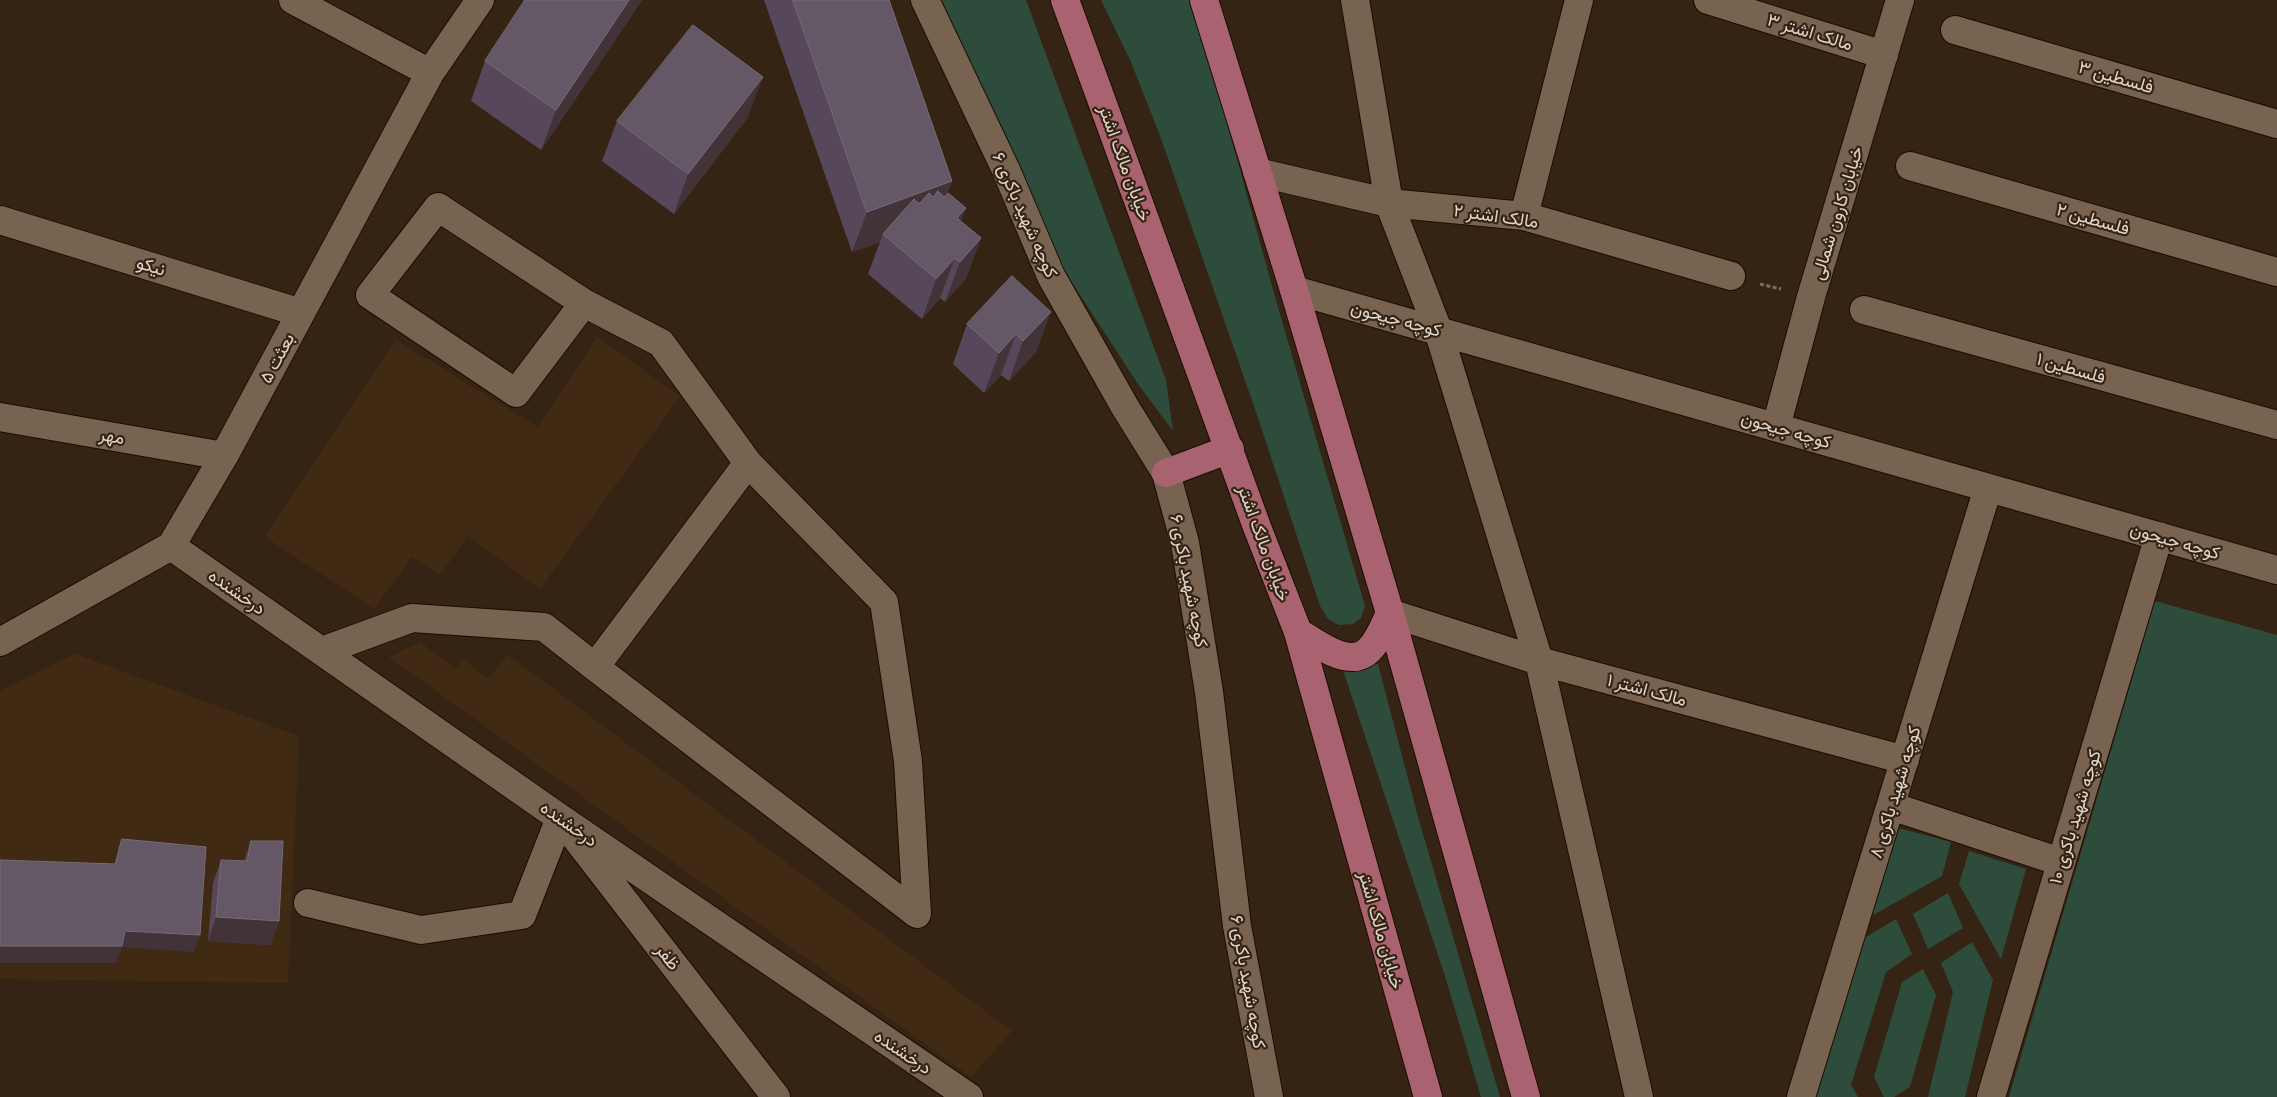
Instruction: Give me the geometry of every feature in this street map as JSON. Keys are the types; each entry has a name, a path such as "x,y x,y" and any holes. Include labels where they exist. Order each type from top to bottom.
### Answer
{"main road":[{"name":"خیابان مالک اشتر","path":"1065,0 1257,527 1298,632 1428,1097"},
{"path":"1204,0 1294,290 1390,613 1526,1097"},
{"path":"1166,473 1230,449"},
{"path":"1298,632 1329,650 1345,656 1356,656 1368,652 1390,613"}],"street":[{"path":"294,0 430,73"},
{"name":"بعثت ۵","path":"171,546 224,456 430,73 480,0"},
{"name":"کوچه شهید باکری ۶","path":"925,0 1006,170 1051,276 1125,407 1166,473 1185,543 1209,692 1236,926 1270,1097"},
{"path":"1354,0 1389,203 1438,330 1539,661 1639,1097"},
{"path":"1524,216 1579,0"},
{"name":"مالک اشتر ۳","path":"1708,0 1884,55"},
{"name":"خیابان کارون شمالی","path":"1776,428 1811,297 1900,0"},
{"name":"فلسطین ۳","path":"1955,30 2277,124"},
{"name":"فلسطین ۲","path":"1910,166 2277,272"},
{"name":"مالک اشتر ۲","path":"1257,172 1389,203 1524,216 1731,276"},
{"path":"322,651 412,618 544,627 918,914 908,761 884,602 748,463 661,343 584,303 438,207 370,295 516,393 584,303"},
{"name":"نیکو","path":"0,220 301,313"},
{"name":"کوچه جیحون","path":"1294,290 2277,570"},
{"name":"فلسطین ۱","path":"1864,310 2277,426"},
{"name":"مهر","path":"0,417 224,456"},
{"path":"595,667 748,463"},
{"name":"کوچه شهید باکری ۸","path":"1801,1097 1988,488"},
{"name":"کوچه شهید باکری ۱۰","path":"1991,1097 2159,536"},
{"path":"0,642 171,546"},
{"name":"درخشنده","path":"171,546 560,818 969,1097"},
{"name":"مالک اشتر ۱","path":"1390,613 1539,661 1905,760"},
{"path":"1891,806 2061,862"},
{"path":"308,903 421,930 522,915 560,818"},
{"name":"ظفر","path":"560,818 776,1097"}],"path":[{"path":"1731,276 1811,297"}],"shaded area":[{"path":"597,337 680,396 540,589 468,536 440,575 412,557 374,609 265,537 396,340 538,427"},
{"path":"420,642 455,669 464,660 488,679 508,655 1012,1031 971,1077 389,657"},
{"path":"75,654 299,736 288,983 0,979 0,963 116,963 109,881 0,877 0,691"}],"green space":[{"path":"941,0 1026,0 1166,380 1173,431 1138,384 1052,252"},
{"path":"1101,0 1193,0 1277,304 1365,606 1361,618 1353,624 1339,625 1328,619 1320,606 1256,412 1162,141 1131,62"},
{"path":"2155,601 2277,635 2277,1097 2009,1097"},
{"path":"1378,664 1418,817 1500,1097 1481,1097 1445,976 1343,670"},
{"path":"1898,828 1951,842 1942,876 1868,918"},
{"path":"1969,851 2026,869 2001,959 1959,884"},
{"path":"1948,893 1963,928 1928,949 1913,914"},
{"path":"1896,919 1912,954 1886,972 1851,1085 1858,1097 1813,1097 1858,942"},
{"path":"1972,942 1993,980 1965,1097 1928,1097 1953,992 1941,963"},
{"path":"1923,969 1936,995 1910,1087 1894,1097 1884,1097 1874,1077 1902,982"}],"building":[{"path":"525,0 629,0 556,110 485,61"},
{"path":"793,0 889,0 952,181 867,212"},
{"path":"693,25 763,77 688,174 617,121"},
{"path":"938,191 944,197 948,193 966,208 957,218 981,238 960,262 955,258 936,279 883,234 914,199 919,204 929,193 933,197"},
{"path":"1012,276 1051,312 1023,341 1016,334 999,353 967,324"},
{"path":"122,839 206,847 200,935 125,931 122,946 0,946 0,860 115,864"},
{"path":"251,841 283,841 279,921 216,917 221,860 247,861"}]}
